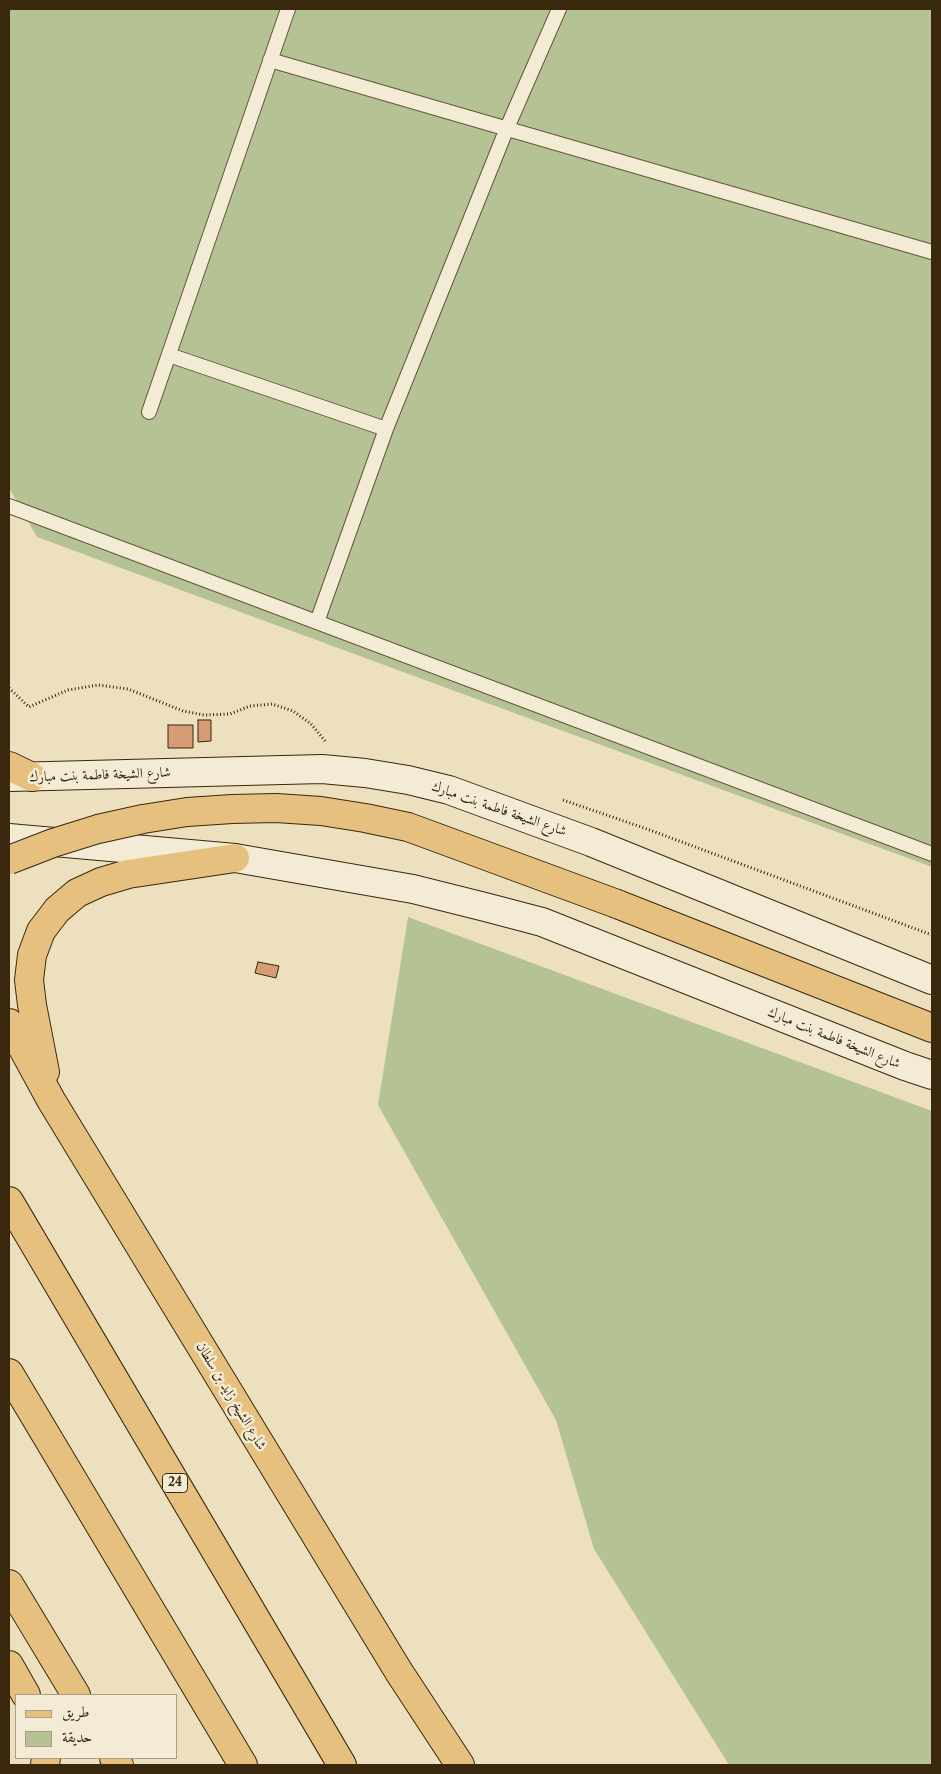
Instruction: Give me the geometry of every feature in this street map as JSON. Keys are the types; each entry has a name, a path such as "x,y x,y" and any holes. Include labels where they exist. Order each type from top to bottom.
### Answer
{"main road":[{"path":"9,860 98,828 143,818 187,812 232,808 276,808 321,811 365,818 408,827 617,904 932,1028"},
{"path":"51,1100 32,1005 29,980 32,955 41,931 57,910 77,893 110,880 128,874 235,858"},
{"name":"شارع الشيخ زايد بن سلطان","path":"9,1023 51,1100 399,1672 460,1765"},
{"name":"24","path":"9,1201 342,1765"},
{"path":"9,1373 242,1765"},
{"path":"9,1584 75,1694"},
{"path":"9,1665 25,1694"}],"street":[{"name":"شارع الشيخة فاطمة بنت مبارك","path":"17,774 322,769 408,780 459,793 583,839 932,980"},
{"name":"شارع الشيخة فاطمة بنت مبارك","path":"9,838 235,858 413,889 542,922 932,1075"}],"lane":[{"path":"149,412 288,9"},
{"path":"316,622 386,429 507,128 559,9"},
{"path":"270,60 932,252"},
{"path":"169,355 386,429"},
{"path":"9,506 932,854"}],"green space":[{"path":"9,9 932,9 932,867 37,537 9,488"},
{"path":"408,917 932,1111 932,1765 729,1765 594,1549 556,1420 378,1105"}],"building":[{"path":"198,720 211,720 211,741 198,742"},
{"path":"168,725 193,725 193,748 168,748"},
{"path":"258,962 279,966 276,978 255,973"}]}
